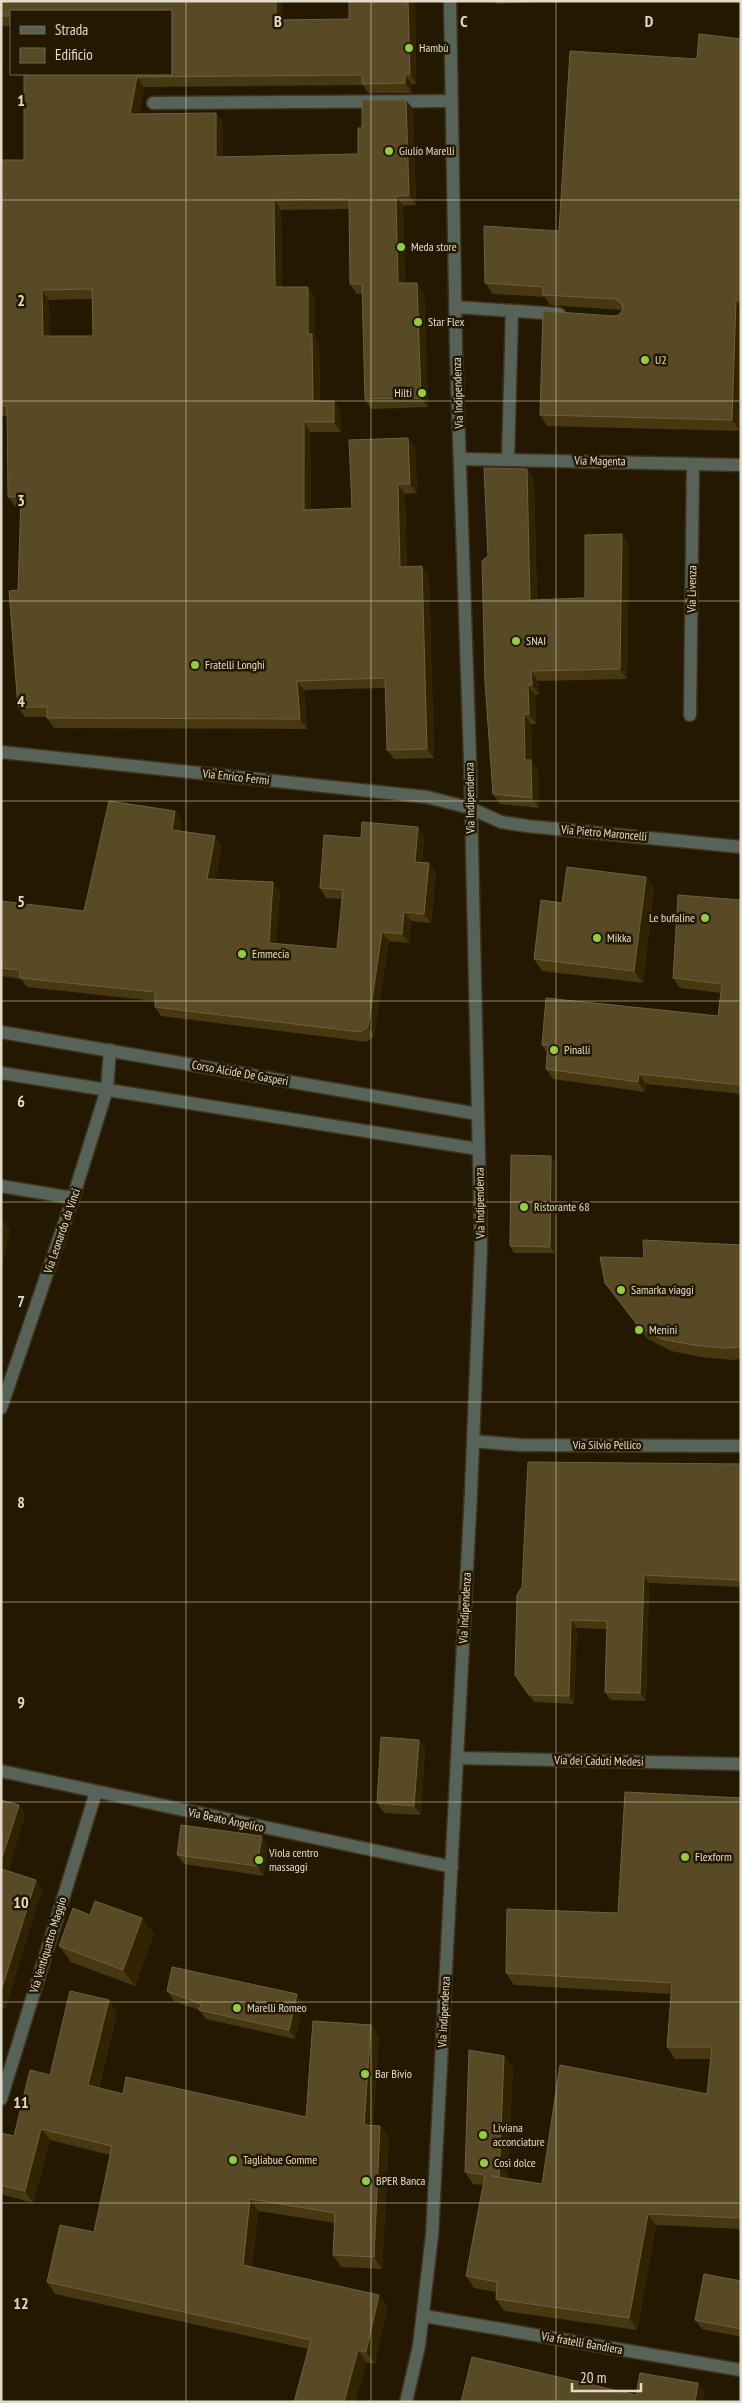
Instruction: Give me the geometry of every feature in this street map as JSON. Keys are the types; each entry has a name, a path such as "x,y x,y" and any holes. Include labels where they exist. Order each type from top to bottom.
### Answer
{"street":[{"name":"Via Indipendenza","path":"406,2402 424,2316 432,2236 458,1758 480,1274 478,1114 456,307 450,1"},
{"path":"153,103 451,101"},
{"path":"456,307 572,315"},
{"path":"508,459 512,311"},
{"name":"Via Magenta","path":"460,459 741,465"},
{"name":"Via Livenza","path":"690,715 694,464"},
{"name":"Via Enrico Fermi","path":"1,752 427,797 470,808"},
{"name":"Via Pietro Maroncelli","path":"470,808 501,822 527,826 741,847"},
{"name":"Corso Alcide De Gasperi","path":"1,1032 478,1114"},
{"name":"Via Leonardo da Vinci","path":"1,1408 73,1198 107,1089 110,1050"},
{"path":"1,1073 478,1149"},
{"path":"1,1186 73,1198"},
{"name":"Via Silvio Pellico","path":"473,1441 520,1445 741,1446"},
{"name":"Via dei Caduti Medesi","path":"458,1758 741,1764"},
{"name":"Via Beato Angelico","path":"1,1771 452,1867"},
{"name":"Via Ventiquattro Maggio","path":"1,2099 96,1792"},
{"name":"Via fratelli Bandiera","path":"424,2316 741,2370"}],"building":[{"path":"1,1 276,1 276,20 349,19 349,1 408,1 410,74 405,74 405,83 362,84 362,75 137,77 130,114 216,113 216,157 358,154 358,128 362,128 362,100 406,100 409,195 396,196 398,283 417,283 421,398 365,399 362,284 350,284 349,199 274,200 275,287 308,287 308,334 312,334 313,401 334,401 334,422 304,422 304,510 352,508 349,440 408,438 410,484 398,484 400,567 422,566 427,749 387,750 385,678 297,681 300,719 47,718 47,707 18,707 9,591 18,590 21,496 8,497 7,406 1,406 1,160 24,160 24,75 172,75 172,10 10,10 10,16 1,16","holes":["92,289 93,336 43,336 42,290"]},
{"path":"699,34 741,39 741,300 736,300 732,420 540,415 543,311 614,316 619,315 623,309 622,304 615,299 543,295 543,287 485,283 484,226 559,231 570,51 697,59"},
{"path":"484,468 527,469 530,600 585,598 585,535 622,534 620,669 531,671 532,685 528,685 529,714 524,714 525,760 531,760 532,798 493,794 485,682 482,561 488,556"},
{"path":"109,801 175,811 172,830 215,836 207,879 273,882 269,943 337,949 343,890 320,888 324,835 361,838 362,822 418,827 415,862 429,863 424,914 404,912 402,934 382,932 368,1027 360,1032 155,1007 155,992 20,978 19,970 1,968 1,901 84,911"},
{"path":"567,867 646,877 634,971 534,959 541,900 562,903"},
{"path":"678,895 741,900 741,1085 639,1074 638,1082 546,1069 548,1045 542,1045 546,998 718,1016 722,984 673,978"},
{"path":"511,1155 551,1156 550,1247 510,1246"},
{"path":"643,1240 741,1245 741,1347 722,1348 662,1339 639,1327 605,1283 600,1257 644,1258"},
{"path":"528,1462 741,1464 741,1580 644,1575 640,1693 605,1692 607,1621 571,1620 569,1696 529,1695 515,1675 517,1595 522,1587"},
{"path":"381,1737 419,1740 414,1806 377,1803"},
{"path":"625,1792 741,1798 741,2218 648,2214 629,2318 496,2299 497,2282 466,2276 485,2175 465,2172 469,2050 504,2056 499,2177 492,2176 542,2184 560,2065 707,2094 712,2047 667,2047 672,1983 506,1973 507,1909 618,1913"},
{"path":"1,1800 19,1805 1,1861"},
{"path":"181,1825 262,1836 257,1866 177,1855"},
{"path":"1,1869 36,1880 1,1991"},
{"path":"95,1901 142,1918 123,1970 59,1946 73,1908 90,1915"},
{"name":"Marelli Romeo","path":"172,1967 297,1994 289,2030 199,2010 201,2004 167,1991"},
{"path":"70,1991 109,2000 88,2085 123,2094 126,2077 306,2117 313,2021 371,2025 364,2125 380,2126 374,2257 333,2255 335,2213 250,2199 243,2265 379,2295 366,2352 358,2350 344,2402 294,2402 311,2340 47,2282 60,2225 94,2232 112,2146 41,2129 25,2191 1,2185 1,2133 14,2136 30,2070 50,2075"},
{"path":"704,2274 741,2281 741,2329 695,2320"},
{"path":"472,2357 636,2395 640,2373 698,2383 695,2402 461,2402"}],"place":[{"name":"Hambù","path":"409,48"},
{"name":"Giulio Marelli","path":"389,151"},
{"name":"Meda store","path":"401,247"},
{"name":"Star Flex","path":"418,322"},
{"name":"U2","path":"645,360"},
{"name":"Hilti","path":"422,393"},
{"name":"SNAI","path":"516,641"},
{"name":"Fratelli Longhi","path":"195,665"},
{"name":"Le bufaline","path":"705,918"},
{"name":"Mikka","path":"597,938"},
{"name":"Emmecia","path":"242,954"},
{"name":"Pinalli","path":"554,1050"},
{"name":"Ristorante 68","path":"524,1207"},
{"name":"Samarka viaggi","path":"621,1290"},
{"name":"Menini","path":"639,1330"},
{"name":"Flexform","path":"685,1857"},
{"name":"Viola centro massaggi","path":"259,1860"},
{"name":"Marelli Romeo","path":"237,2008"},
{"name":"Bar Bivio","path":"365,2074"},
{"name":"Liviana acconciature","path":"483,2135"},
{"name":"Tagliabue Gomme","path":"233,2160"},
{"name":"Così dolce","path":"484,2163"},
{"name":"BPER Banca","path":"366,2181"}]}
